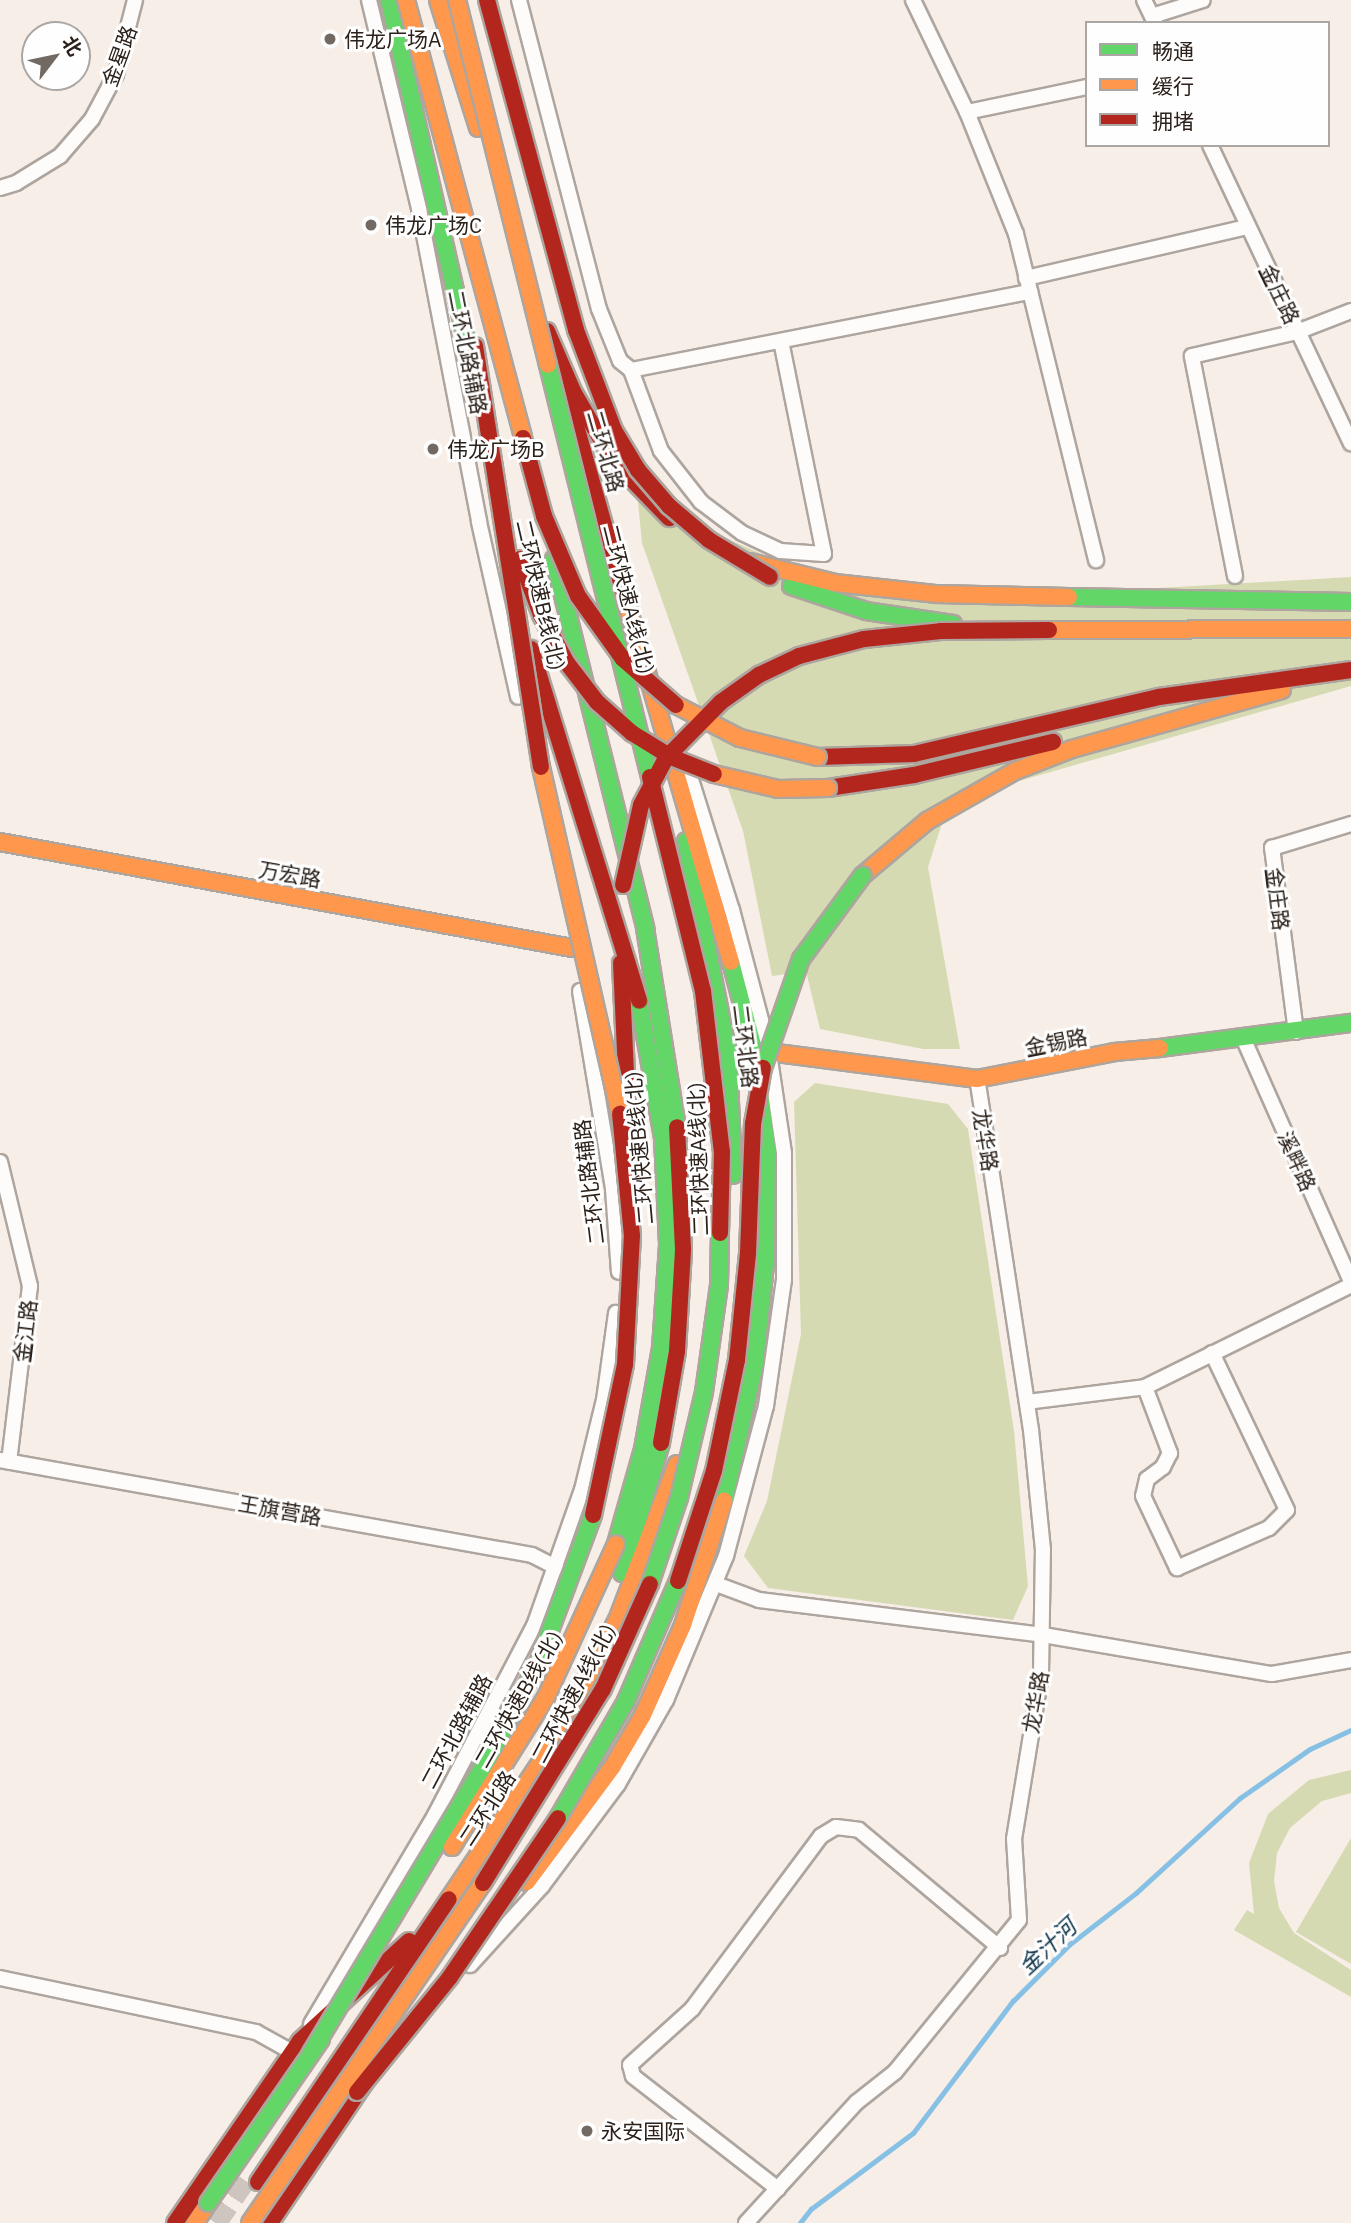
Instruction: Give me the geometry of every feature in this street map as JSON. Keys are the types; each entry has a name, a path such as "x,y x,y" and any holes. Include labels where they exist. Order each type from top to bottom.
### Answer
{"main road":[{"name":"二环快速B线(北)","path":"202,2198 311,2053 511,1757 591,1608 616,1544 643,1449 661,1348 667,1279 663,1138 647,1027 531,651 449,254 389,0"},
{"path":"397,0 519,557 541,615 567,663 597,702 632,733 671,757 730,780 794,789 879,782 1298,686"},
{"path":"406,0 552,538 599,629 636,672 678,706 724,731 771,748 818,757 865,759 930,751 1159,696 1351,672"},
{"name":"二环北路","path":"413,1944 544,1736 607,1615 645,1506 664,1428 677,1350 683,1249 674,1094 645,929 414,0"},
{"name":"二环北路","path":"253,2178 541,1762 617,1620 687,1432 711,1342 725,1261 734,1137 721,1010 675,793 577,425 438,0"},
{"name":"二环快速A线(北)","path":"251,2223 516,1835 603,1689 646,1596 679,1498 704,1392 719,1285 720,1120 696,958 457,0"},
{"path":"487,0 589,371 614,430 653,489 688,523 733,556 807,593 907,619 1034,628"},
{"path":"522,261 574,393 613,460 660,511 718,549 791,574 883,590 1351,602"},
{"path":"494,449 535,741 609,1053 632,1210"},
{"path":"251,2223 567,1832 613,1766 643,1715 683,1625 722,1511 748,1401 764,1290 768,1185 762,1097 743,1002 618,573"},
{"path":"311,2053 488,1758 562,1608 591,1522 621,1398 629,1327 632,1210 621,980 623,886 641,805 666,758 703,719 740,688 809,653 901,634 1034,628 1351,629"},
{"path":"461,1962 592,1764 642,1669 683,1573 714,1471 737,1360 747,1265 753,1124 761,1066 783,994 811,942 849,891 894,846 988,784 1063,752 1351,672"},
{"name":"万宏路","path":"0,842 572,948"},
{"name":"金锡路","path":"769,1052 977,1079 1114,1052 1244,1041 1351,1023"},
{"path":"292,2052 326,2013 413,1944"},
{"path":"270,2223 355,2098 381,2050 413,1944"},
{"name":"二环北路辅路","path":"202,2198 292,2052"},
{"path":"176,2223 202,2198"},
{"path":"193,2223 202,2198"}],"street":[{"name":"金星路","path":"0,188 60,156 92,119 116,74 135,0"},
{"name":"二环北路辅路","path":"292,2052 370,1928 477,1739 526,1643 557,1568 604,1400 619,1277 609,1156 572,948 486,555 419,209 369,0"},
{"path":"469,0 503,190 522,261"},
{"path":"519,0 599,309 620,361 631,370 661,451 677,477 701,502 742,533 780,551 824,554 781,341"},
{"path":"914,0 967,112 1016,234 1096,560"},
{"path":"1144,0 1153,20 1203,0"},
{"path":"967,112 1085,87"},
{"name":"金庄路","path":"1211,147 1351,443"},
{"path":"631,370 781,341 1028,285 1247,227"},
{"path":"1235,576 1192,356 1297,332 1351,311"},
{"path":"355,2098 396,2045 542,1886 593,1821 666,1700 716,1584 758,1441 781,1309 785,1176 769,1052 714,848 618,573"},
{"name":"金庄路","path":"1296,1032 1272,848 1351,824"},
{"name":"溪畔路","path":"1244,1041 1351,1283"},
{"name":"龙华路","path":"746,2223 857,2102 895,2072 1000,1948 1019,1920 1014,1839 1041,1674 1043,1550 1027,1402 977,1079"},
{"name":"金江路","path":"0,1162 30,1286 4,1461"},
{"path":"1027,1402 1145,1387 1351,1283"},
{"path":"1145,1387 1170,1453 1163,1467 1143,1484 1143,1496 1177,1569 1269,1528 1287,1510 1212,1353"},
{"name":"王旗营路","path":"4,1461 532,1555 557,1568"},
{"path":"716,1584 759,1600 1043,1635 1272,1674 1351,1660"},
{"path":"778,2189 634,2076 630,2064 692,2009 821,1836 836,1828 859,1830 1000,1948"},
{"path":"0,1978 256,2032 292,2052"}],"green space":[{"path":"636,482 723,537 817,578 949,600 1351,577 1351,686 1019,781 942,823 928,867 960,1049 923,1049 820,1029 806,971 772,976 743,831 642,543"},
{"path":"815,1083 948,1104 968,1129 1014,1431 1028,1586 1013,1620 768,1588 744,1556 767,1501 801,1334 794,1102"},
{"path":"1351,1770 1351,1793 1322,1801 1290,1828 1277,1853 1274,1881 1279,1908 1294,1933 1351,1970 1351,1997 1234,1930 1247,1910 1254,1914 1249,1863 1268,1814 1309,1780"},
{"path":"1351,1838 1351,1964 1296,1932"}],"waterway":[{"name":"金汁河","path":"800,2223 811,2209 913,2133 1013,2001 1070,1944 1136,1893 1240,1798 1310,1749 1351,1730"}],"tunnel":[{"path":"216,2223 249,2175"}],"traffic: fast":[{"path":"389,0 473,370"},
{"path":"548,365 650,777"},
{"path":"554,559 645,928 677,1127"},
{"path":"791,586 866,611 953,624"},
{"path":"1069,597 1351,602"},
{"path":"686,841 728,1054 733,1175"},
{"path":"763,1068 801,959 863,875"},
{"path":"724,1501 755,1363 766,1254 767,1149 754,1049 731,962"},
{"path":"616,1544 643,1449 661,1348 668,1244 663,1138 639,1001"},
{"path":"1160,1048 1351,1023"},
{"path":"650,1584 679,1498 704,1392 719,1285 720,1233"},
{"path":"622,1573 661,1443"},
{"path":"311,2053 488,1758 538,1663 593,1515"},
{"path":"558,1818 626,1701 678,1581"},
{"path":"208,2203 321,2039"}],"traffic: slow":[{"path":"406,0 523,438"},
{"path":"438,0 478,128"},
{"path":"457,0 548,365"},
{"path":"750,562 835,583 937,594 1069,597"},
{"path":"618,573 731,962"},
{"path":"1049,630 1351,629"},
{"path":"863,875 927,821 1015,771 1072,749 1282,690"},
{"path":"676,705 740,738 818,757"},
{"path":"541,767 620,1114"},
{"path":"714,774 778,789 828,788"},
{"path":"0,842 572,948"},
{"path":"769,1052 977,1079 1114,1052 1160,1048"},
{"path":"449,1899 554,1742 617,1620 677,1464"},
{"path":"527,1882 613,1766 643,1715 683,1625 724,1501"},
{"path":"452,1847 546,1697 616,1544"},
{"path":"250,2223 483,1883"},
{"path":"195,2223 208,2203"}],"traffic: jam":[{"path":"487,0 576,330 614,430 638,470 669,506 709,540 770,577"},
{"path":"547,331 574,393 613,460 669,518"},
{"path":"475,346 541,767"},
{"path":"567,394 622,589"},
{"path":"523,438 544,516 578,596 623,659 676,705"},
{"path":"520,559 541,615 567,663 597,702 632,733 671,757 714,774"},
{"path":"623,885 641,805 666,758 721,702 759,675 799,656 864,639 941,631 1049,630"},
{"path":"531,649 639,1001"},
{"path":"818,757 914,754 1159,697 1351,670"},
{"path":"828,788 914,775 1053,742"},
{"path":"650,777 703,991 722,1152 720,1233"},
{"path":"621,963 628,1119"},
{"path":"678,1581 714,1471 737,1360 748,1253 753,1124 763,1068"},
{"path":"593,1515 625,1364 632,1236 620,1114"},
{"path":"661,1443 677,1351 683,1249 677,1127"},
{"path":"483,1883 603,1689 650,1584"},
{"path":"357,2092 450,1977 558,1818"},
{"path":"258,2182 449,1899"},
{"path":"175,2223 300,2041 409,1941"},
{"path":"270,2223 365,2082"}],"place":[{"name":"伟龙广场A","path":"330,39"},
{"name":"伟龙广场C","path":"371,225"},
{"name":"伟龙广场B","path":"433,449"},
{"name":"永安国际","path":"587,2131"}]}
